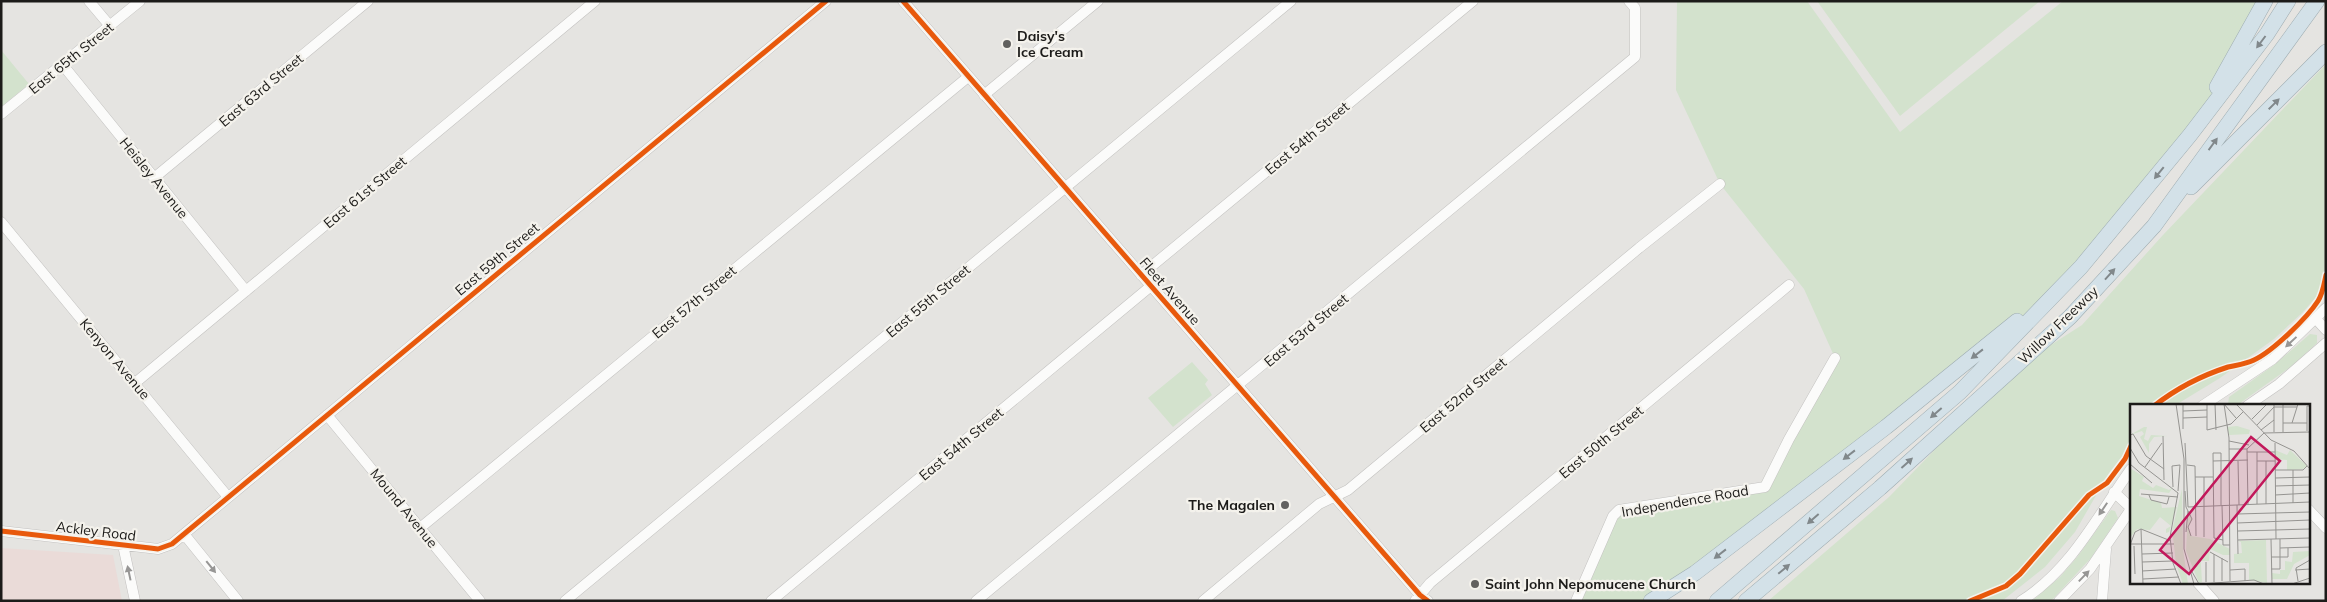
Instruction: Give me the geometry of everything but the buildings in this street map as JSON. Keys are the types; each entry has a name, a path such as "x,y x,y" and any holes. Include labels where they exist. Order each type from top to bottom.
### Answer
{"highway":[{"path":"2190,135 2265,1"},
{"name":"Willow Freeway","path":"1717,601 1960,392 2082,267 2190,135 2267,34 2288,1"},
{"name":"Willow Freeway","path":"1746,601 1880,488 2070,317 2154,226 2317,1"},
{"path":"2154,226 2326,52"},
{"path":"1650,601 1695,573 1886,426 1994,341 2082,267"}],"street":[{"path":"89,1 110,26"},
{"name":"East 65th Street","path":"1,114 140,1"},
{"name":"East 63rd Street","path":"154,178 368,1"},
{"name":"East 61st Street","path":"135,383 595,1"},
{"name":"East 59th Street","path":"184,534 826,1"},
{"name":"Fleet Avenue","path":"903,1 1421,599"},
{"path":"984,95 1098,1"},
{"name":"East 55th Street","path":"565,601 1291,1"},
{"name":"East 54th Street","path":"1141,275 1473,1"},
{"name":"East 53rd Street","path":"976,601 1635,57 1635,8 1630,1"},
{"name":"Heisley Avenue","path":"62,64 246,291"},
{"name":"East 57th Street","path":"420,528 968,77"},
{"name":"East 52nd Street","path":"1203,601 1319,504 1348,490 1639,248 1720,184"},
{"name":"Kenyon Avenue","path":"1,222 228,497"},
{"name":"East 50th Street","path":"1421,599 1430,583 1789,285"},
{"name":"East 54th Street","path":"771,601 1151,286"},
{"path":"2218,402 2273,358 2326,308"},
{"path":"2316,319 2326,330"},
{"path":"2250,404 2279,384 2326,343"},
{"name":"Independence Road","path":"1576,601 1613,516 1619,510 1765,487 1789,439 1835,358"},
{"name":"Mound Avenue","path":"327,415 480,601"},
{"path":"2021,601 2039,588 2062,566 2082,541 2130,470"},
{"path":"2114,492 2130,507"},
{"path":"2059,601 2090,569 2106,548 2130,510"},
{"path":"2310,511 2326,528"},
{"name":"Ackley Road","path":"1,531 158,549 172,544 184,534"},
{"path":"184,534 238,601"},
{"path":"123,545 135,601"},
{"path":"2102,601 2106,548"},
{"path":"2199,584 2214,601"}],"shaded area":[{"path":"1,548 113,555 122,601 1,601"}],"green space":[{"path":"1677,1 1807,1 1900,132 2063,1 2265,1 2190,135 2081,267 1994,341 1651,601 1576,601 1613,516 1758,488 1835,358 1804,289 1720,184 1676,90"},
{"path":"1817,1 2040,1 1900,116"},
{"path":"1,50 29,84 1,107"},
{"path":"2326,64 2326,286 2302,313 2274,339 2220,378 2177,404 2130,404 2130,446 2109,473 2075,532 2045,567 2002,601 1768,601 1889,497 2013,369 2082,325 2163,235"},
{"path":"2310,334 2317,335 2317,343 2292,366 2239,404 2228,404 2229,397 2274,365"},
{"path":"1192,362 1208,380 1205,384 1212,395 1173,427 1148,398"},
{"path":"2111,510 2115,511 2118,518 2091,558 2051,601 2032,601 2060,577 2078,556"}],"cycle path":[{"path":"1,531 158,549 172,544 826,1"},
{"path":"903,1 1420,595 1428,601"},
{"path":"2157,404 2180,388 2208,374 2251,361 2270,350 2289,334 2313,308 2321,295 2326,275"},
{"path":"1970,601 2006,586 2020,574 2089,495 2107,483 2125,459 2130,448"}],"place":[{"name":"Daisy's Ice Cream","path":"1007,44"},
{"name":"The Magalen","path":"1285,505"},
{"name":"Saint John Nepomucene Church","path":"1475,584"}]}
